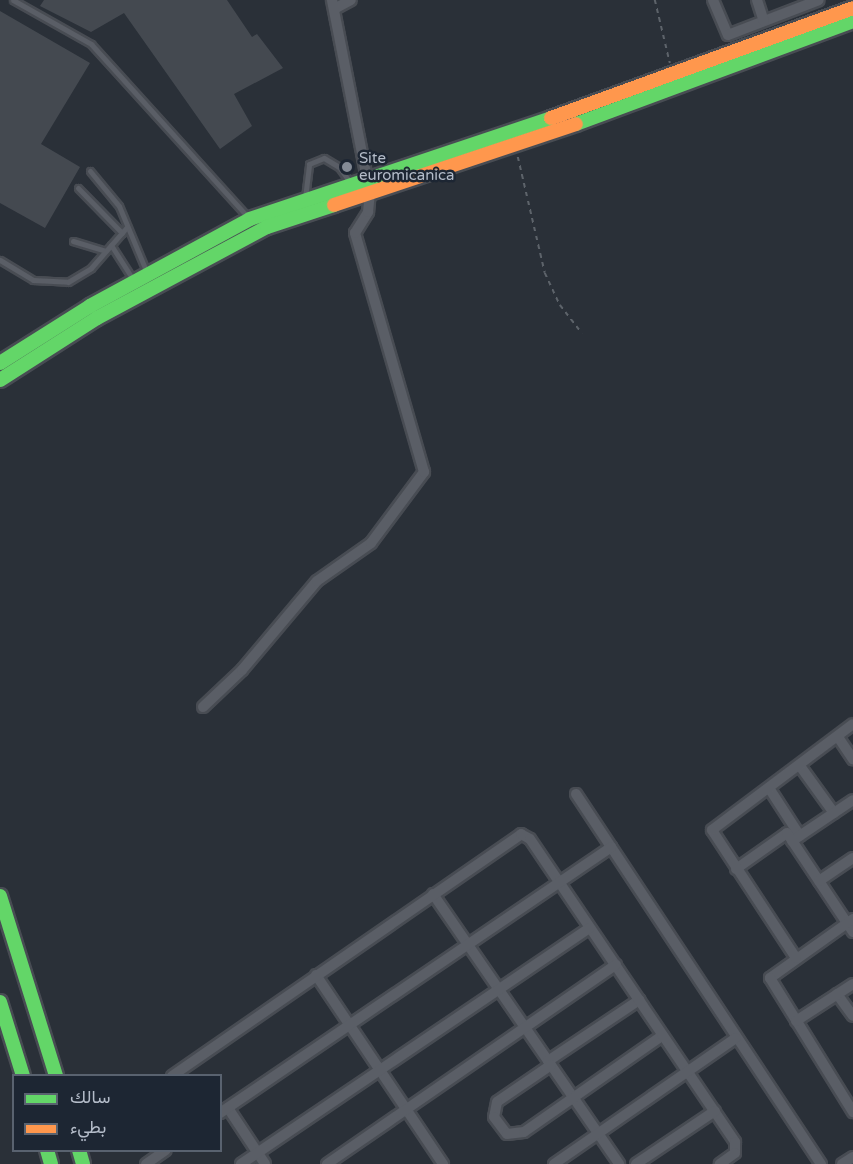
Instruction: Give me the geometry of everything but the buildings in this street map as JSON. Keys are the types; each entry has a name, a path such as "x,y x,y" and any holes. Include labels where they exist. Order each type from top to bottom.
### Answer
{"street":[{"path":"203,707 242,670 317,581 371,543 424,472 355,233 368,212 369,188 333,4 351,0"},
{"path":"713,0 727,35 819,0"},
{"path":"757,0 764,21"},
{"path":"0,363 134,282 151,279 257,232 369,188 853,8"},
{"path":"0,380 151,279 250,219 352,186 369,188 515,145 853,21"},
{"path":"796,958 712,830 838,738 853,724"},
{"path":"838,738 853,759"},
{"path":"800,766 834,813"},
{"path":"769,788 819,881 851,925 796,958 770,978 853,1112"},
{"path":"576,794 736,1038 822,1164"},
{"path":"796,838 853,800"},
{"path":"174,1074 521,834 529,837 560,882 688,1071 737,1148 720,1164"},
{"path":"736,869 786,834 796,838"},
{"path":"266,1164 224,1111 611,847"},
{"path":"819,881 853,858"},
{"path":"433,894 619,1164"},
{"path":"0,896 55,1074"},
{"path":"242,1164 590,928"},
{"path":"327,1164 616,965"},
{"path":"316,975 443,1164"},
{"path":"796,1021 853,984"},
{"path":"837,994 853,1016"},
{"path":"639,1000 497,1102 496,1120 507,1134 517,1135 663,1035"},
{"path":"0,1002 22,1074"},
{"path":"554,1164 736,1038"},
{"path":"636,1164 714,1111"},
{"path":"146,1164 163,1152"}],"lane":[{"path":"13,0 91,44 250,219"},
{"path":"305,200 309,164 324,158 339,167 352,186"},
{"path":"90,171 113,196 151,279"},
{"path":"78,188 122,232"},
{"path":"0,260 33,280 58,284 85,273 127,227"},
{"path":"73,241 105,251"},
{"path":"111,245 134,282"}],"path":[{"path":"655,0 673,76"},
{"path":"515,145 545,273 560,305 582,333"}],"traffic: fast":[{"path":"576,124 853,21"},
{"path":"0,363 90,306 250,219 551,118"},
{"path":"0,380 97,318 267,227 334,205"},
{"path":"0,896 55,1074"},
{"path":"0,1002 22,1074"},
{"path":"48,1152 51,1164"},
{"path":"80,1152 83,1164"}],"traffic: slow":[{"path":"551,118 853,8"},
{"path":"334,205 576,124"}],"place":[{"name":"Site euromicanica","path":"347,167"}]}
